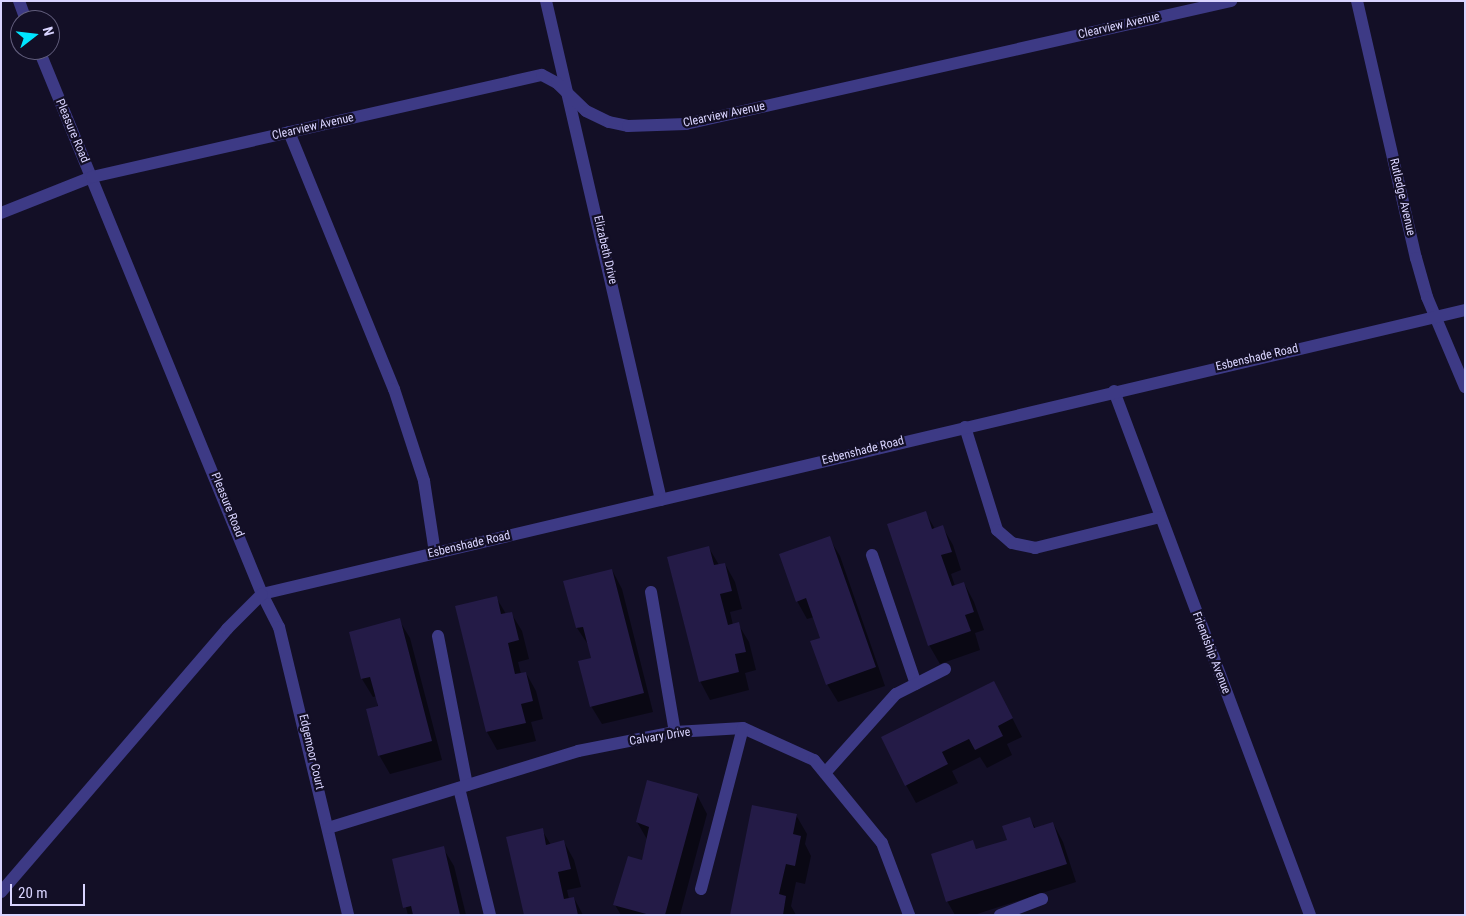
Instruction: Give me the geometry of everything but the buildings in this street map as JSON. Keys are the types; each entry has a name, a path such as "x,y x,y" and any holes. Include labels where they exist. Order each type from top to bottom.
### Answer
{"street":[{"name":"Elizabeth Drive","path":"546,1 661,500"},
{"name":"Clearview Avenue","path":"1,213 92,177 542,75 586,111 609,122 628,126 686,124 1230,1"},
{"name":"Rutledge Avenue","path":"1357,1 1416,258 1435,317 1465,387"},
{"name":"Pleasure Road","path":"43,60 262,594"},
{"path":"289,132 394,389 424,481 435,553"},
{"name":"Esbenshade Road","path":"262,594 1114,391 1465,310"},
{"name":"Friendship Avenue","path":"1114,391 1310,915"},
{"path":"965,427 996,530 1012,543 1035,548 1160,517"},
{"path":"872,555 916,684"},
{"path":"651,592 675,732"},
{"path":"1,892 227,629 262,594"},
{"name":"Edgemoor Court","path":"262,594 288,653 348,915"},
{"path":"438,636 463,787 490,915"},
{"path":"825,772 896,694 946,669"},
{"path":"702,889 743,728"},
{"name":"Calvary Drive","path":"328,828 578,751 675,732 743,728 814,760 825,772 882,844 909,915"},
{"path":"1000,915 1042,899"}]}
